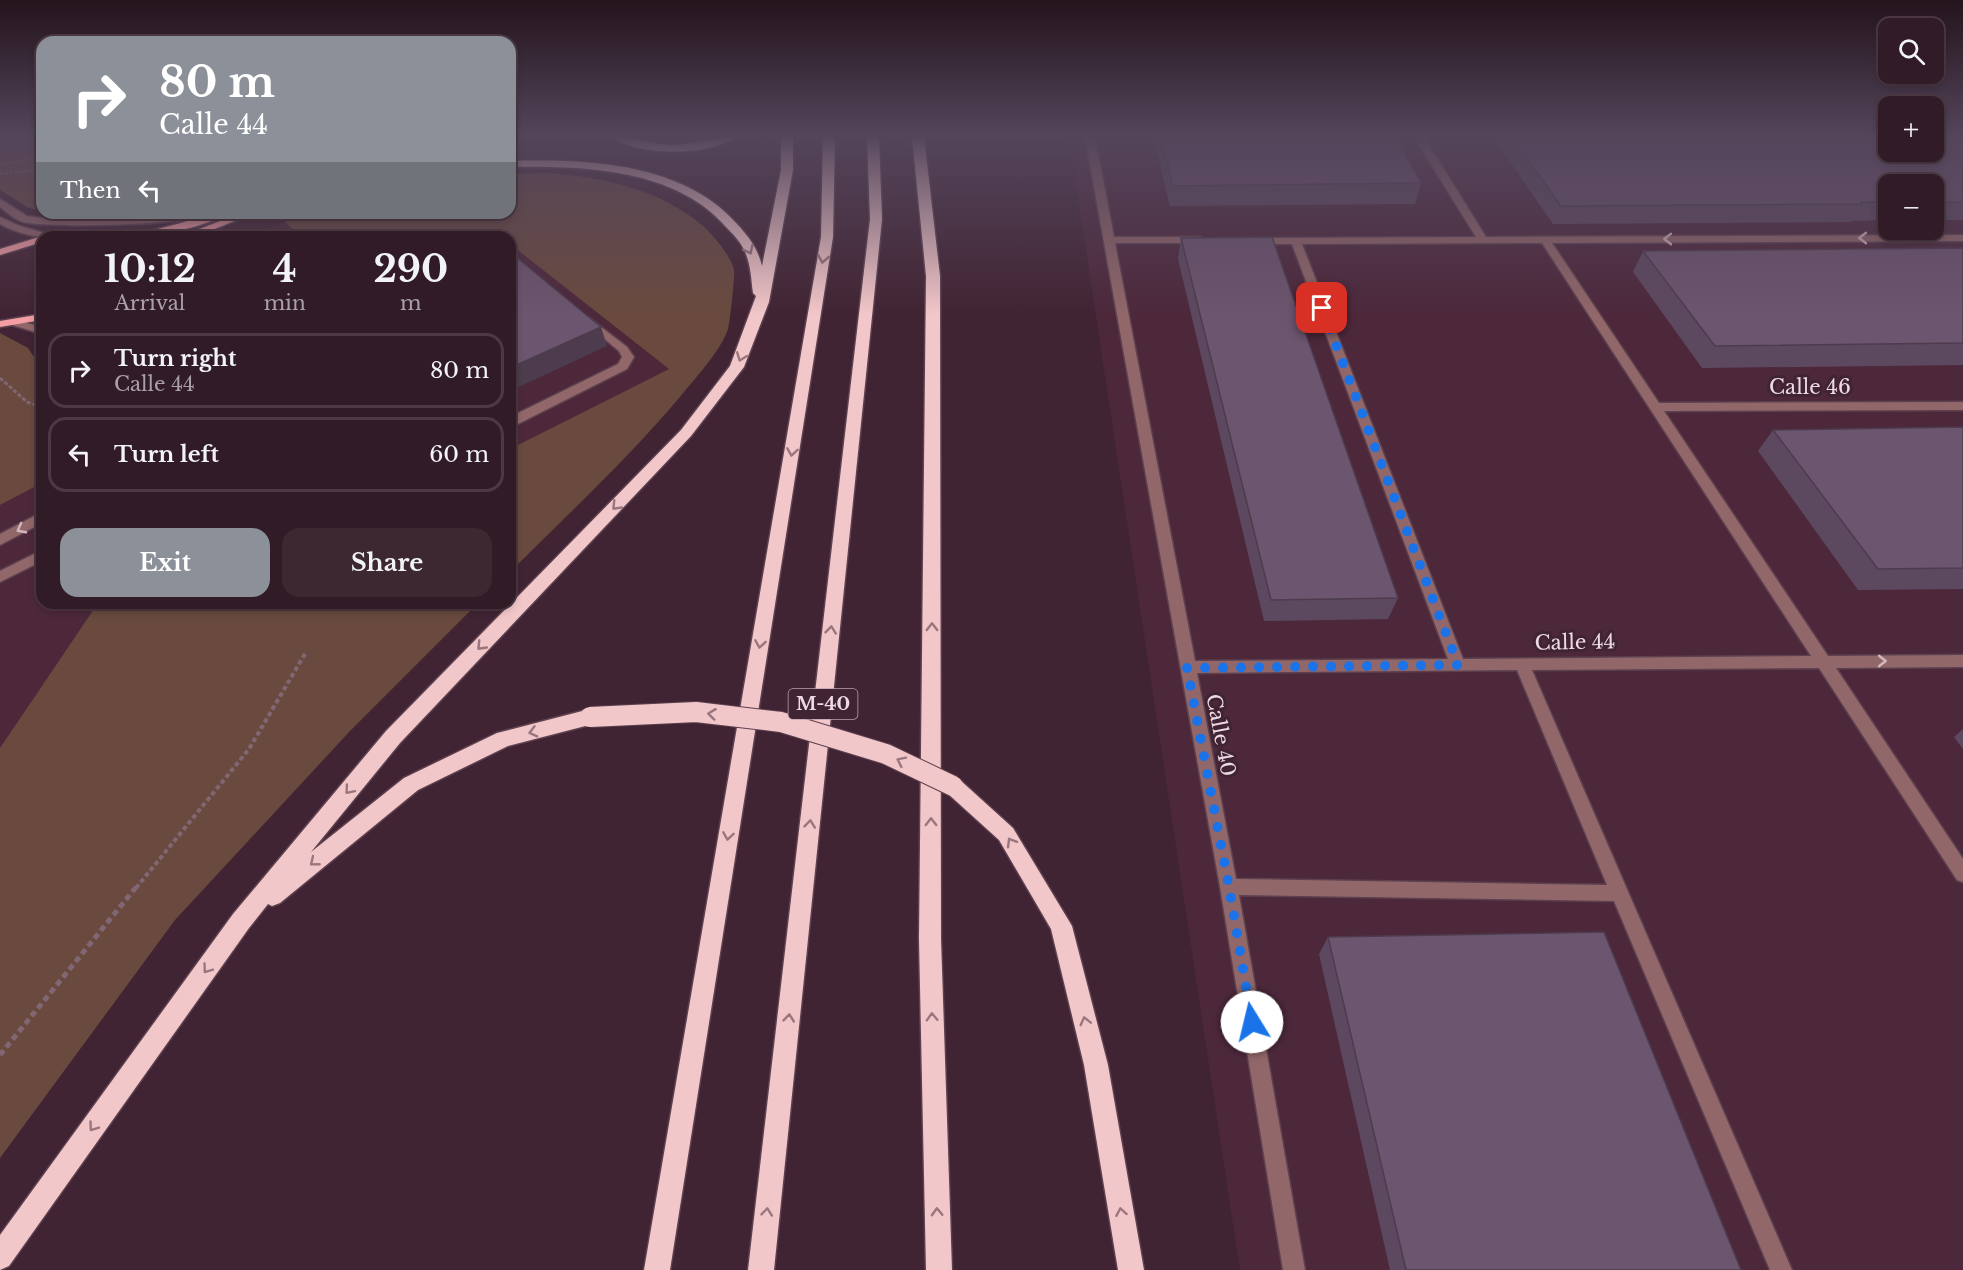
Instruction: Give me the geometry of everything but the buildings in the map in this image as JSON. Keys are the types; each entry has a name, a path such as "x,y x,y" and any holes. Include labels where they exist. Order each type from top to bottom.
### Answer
{"highway":[{"path":"693,196 714,208 735,227 752,253 762,302"},
{"path":"0,1257 241,921 393,737 686,434 737,367 762,302 782,196"},
{"path":"657,1270 827,237 828,196"},
{"name":"M-40","path":"761,1270 876,219 875,196"},
{"path":"924,196 933,276 930,939 939,1270"},
{"path":"241,921 411,784 504,740 590,717 696,712 781,722 886,754 954,786 1006,834 1061,926 1096,1065 1131,1270"}],"main road":[{"path":"160,231 204,219"},
{"path":"200,231 234,219"},
{"path":"0,252 36,240"},
{"path":"0,324 36,318"}],"street":[{"name":"Calle 40","path":"1101,196 1111,240 1187,668 1229,887 1294,1270"},
{"path":"1456,196 1483,240"},
{"path":"0,202 24,219 59,223 144,219"},
{"path":"0,220 16,228 36,234"},
{"path":"1238,241 1963,238"},
{"path":"1111,240 1215,240"},
{"path":"1545,240 1963,874"},
{"path":"1296,242 1458,665"},
{"path":"516,420 623,366 628,357 624,349 580,314"},
{"path":"16,323 36,329"},
{"name":"Calle 46","path":"1657,407 1963,406"},
{"path":"0,540 36,520"},
{"path":"0,577 36,558"},
{"name":"Calle 44","path":"1187,668 1963,660"},
{"path":"1522,664 1781,1270"},
{"path":"1229,887 1620,893"}],"path":[{"path":"0,378 27,402 36,405"},
{"path":"0,1055 249,749 306,652"}],"shaded area":[{"path":"10,196 36,196 36,210"},
{"path":"516,196 655,196 686,213 703,226 726,252 734,270 728,329 715,354 664,416 516,566 516,446 669,369 516,249 516,231 295,231 285,222 289,219 516,219"},
{"path":"1078,196 1878,196 1878,240 1944,240 1944,196 1963,196 1963,1270 1240,1270"},
{"path":"285,222 295,231 257,231"},
{"path":"516,249 669,369 516,446"},
{"path":"0,333 28,348 36,360 36,486 0,505"},
{"path":"36,486 36,609 94,609 0,748 0,505"},
{"path":"94,609 472,609 350,731 175,920 0,1158 0,748"}],"route":[{"path":"1252,1022 1187,668 1458,665 1322,308"}]}
